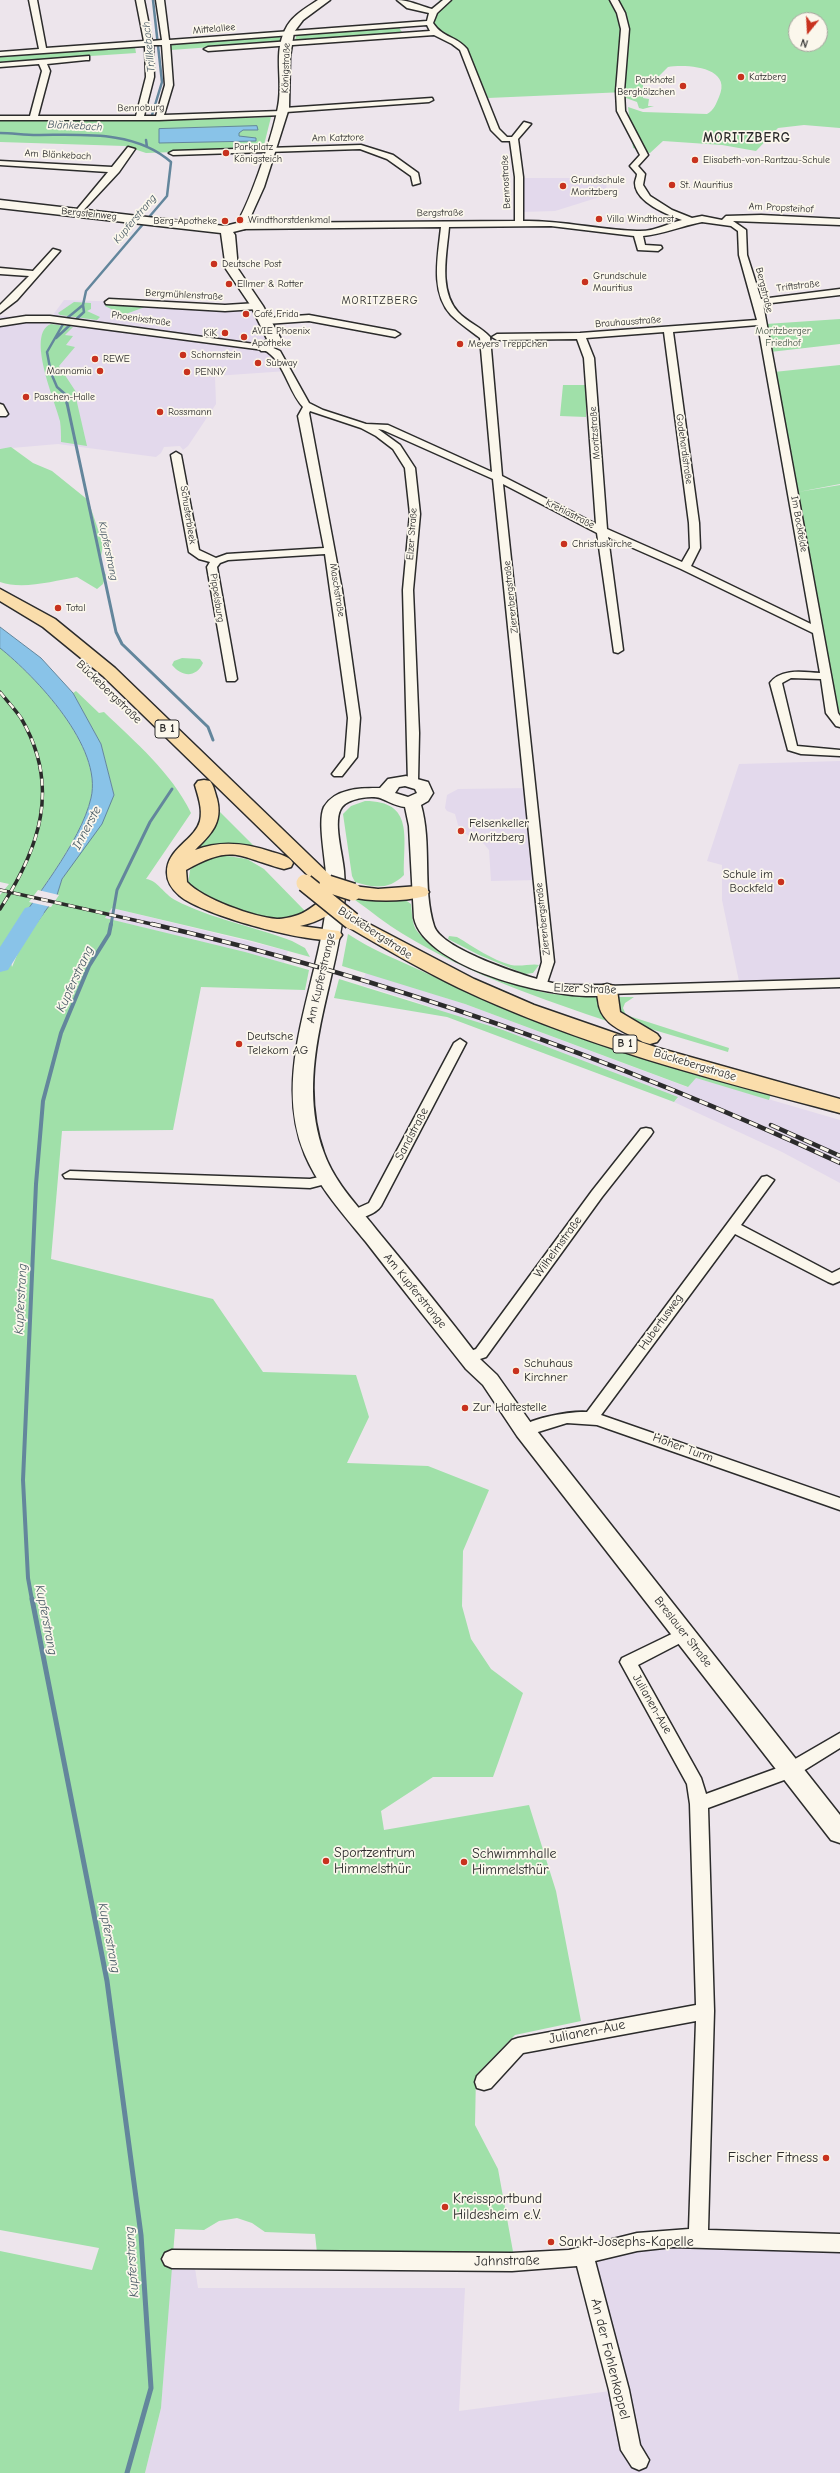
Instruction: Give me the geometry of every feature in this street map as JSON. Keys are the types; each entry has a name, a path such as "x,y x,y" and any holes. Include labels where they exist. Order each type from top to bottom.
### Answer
{"highway":[{"name":"Bückebergstraße","path":"0,594 49,623 109,672 307,875 345,900 418,961 478,990 525,1010 639,1049 840,1106"},
{"name":"Bückebergstraße","path":"0,606 39,630 78,662 284,864 307,875 398,935 437,958 531,999 650,1038 784,1077 840,1090"},
{"path":"204,785 210,808 210,820 204,831 185,851 178,866 175,875 177,883 183,891 195,899 241,915 299,932 332,935"},
{"path":"178,866 205,852 228,847 254,851 284,864"},
{"path":"278,925 303,921 322,913 345,900 419,892"},
{"path":"607,990 608,1010 611,1015 650,1038"}],"street":[{"path":"33,0 43,51"},
{"path":"139,118 150,77 146,53 148,44 140,0"},
{"path":"159,118 169,85 171,52 166,42 160,0"},
{"name":"Königstraße","path":"241,226 247,217 283,112 288,38 298,19 322,0"},
{"path":"401,0 410,6 433,12"},
{"path":"434,33 430,23 433,12 447,0"},
{"path":"614,0 621,13 626,29 620,91 621,111 644,155 634,166 641,174 638,183 641,190 657,204 691,221"},
{"name":"Mittelallee","path":"199,50 288,38 430,23"},
{"name":"Mittelallee","path":"0,54 166,42 434,33"},
{"name":"Bennostraße","path":"434,33 463,49 496,130 506,139 514,139"},
{"path":"0,65 96,57"},
{"path":"33,118 46,71 42,62"},
{"name":"Bennoburg","path":"0,118 159,118 283,112 429,100"},
{"name":"Bennostraße","path":"520,223 518,178 514,139 527,124"},
{"name":"Am Katztore","path":"270,151 369,148 408,168 416,175 416,183"},
{"path":"78,212 116,170 131,149"},
{"path":"173,153 270,151"},
{"name":"Am Blänkebach","path":"0,163 116,170"},
{"name":"Bergsteinweg","path":"0,204 152,220 225,230"},
{"name":"Am Propsteihof","path":"722,221 728,218 761,218 840,222"},
{"name":"Bergstraße","path":"241,226 551,223 638,234 660,232 691,221 722,221 734,224 742,230 743,255 758,302 760,322"},
{"name":"Zierenbergstraße","path":"445,224 442,277 445,299 454,314 485,337 498,478 548,962 541,986"},
{"path":"241,226 225,230 229,235 230,261 232,269 257,306 274,339 266,348 277,353 300,397 309,407"},
{"path":"638,234 641,248 658,248"},
{"path":"0,310 14,298 56,251"},
{"path":"0,271 36,274"},
{"name":"Triftstraße","path":"758,302 840,292"},
{"name":"Bergmühlenstraße","path":"108,302 225,308 257,306"},
{"path":"266,321 316,318 395,334"},
{"name":"Phoenixstraße","path":"0,323 12,321 58,320 80,322 266,348"},
{"name":"Brauhausstraße","path":"497,337 580,336 760,322"},
{"name":"Im Bockfelde","path":"760,322 790,470 832,713 840,724"},
{"name":"Godehardistraße","path":"668,330 694,523 695,548 685,567"},
{"name":"Moritzstraße","path":"580,336 589,358 602,531 618,650"},
{"name":"Elzer Straße","path":"309,407 364,426 397,447 406,458 411,471 415,514 408,590 413,733 412,782"},
{"name":"Maschstraße","path":"309,407 304,412 303,416 337,590 354,718 351,757 338,774"},
{"name":"Krehlastraße","path":"364,426 385,427 498,478 602,531 685,567 817,631"},
{"name":"Schusterbleek","path":"176,455 194,552 203,557 216,561"},
{"name":"Pippelsburg","path":"231,679 212,567 216,561 227,558 330,552"},
{"path":"825,676 790,675 779,679 776,683 792,748 800,751 840,753"},
{"path":"412,782 422,786 425,793 420,799 412,802 397,801 386,793 388,788 394,783 412,782"},
{"name":"Am Kupferstrange","path":"386,793 352,795 339,801 333,807 329,817 335,859 345,900 332,935 310,1023 301,1082 302,1103 314,1153 328,1179 354,1215 471,1361 474,1375 479,1384 499,1409 520,1424"},
{"name":"Elzer Straße","path":"412,802 416,818 419,892 425,925 432,936 494,970 541,986 559,990 840,984"},
{"name":"Sandstraße","path":"354,1215 374,1206 460,1043"},
{"name":"Wilhelmstraße","path":"471,1361 481,1353 597,1194 646,1132"},
{"path":"70,1175 310,1184 328,1179"},
{"name":"Hubertusweg","path":"591,1418 731,1226 767,1180"},
{"path":"731,1226 833,1279 840,1274"},
{"name":"Hoher Turm","path":"520,1424 568,1416 591,1418 612,1423 840,1504"},
{"name":"Breslauer Straße","path":"520,1424 840,1834"},
{"name":"Julianen-Aue","path":"684,1634 628,1662 695,1783 699,1804 705,2011 698,2238"},
{"path":"699,1804 790,1771 840,1740"},
{"name":"Julianen-Aue","path":"484,2082 518,2046 705,2011"},
{"name":"Jahnstraße","path":"172,2259 484,2262 550,2260 584,2256 654,2239 698,2238 840,2243"},
{"name":"An der Fohlenkoppel","path":"584,2256 619,2390 631,2450 639,2460"}],"shaded area":[{"name":"Grundschule Moritzberg","path":"520,178 607,178 606,195 555,211 521,212"},
{"path":"64,300 257,306 274,339 266,348 287,371 215,376 216,404 188,446 183,450 180,446 164,447 161,453 156,457 58,444 0,449 0,316 50,319"},
{"name":"Schule im Bockfeld","path":"840,761 840,983 740,986 722,900 722,865 707,861 739,764"},
{"path":"529,788 539,880 491,881 489,850 484,844 464,833 458,825 455,814 447,811 445,808 447,795 458,789"},
{"path":"112,908 288,951 284,963 105,918"},
{"path":"366,972 465,1004 687,1087 696,1078 840,1120 840,1183 782,1152 674,1102 678,1098 411,1000 362,985"},
{"path":"637,2242 840,2243 840,2473 145,2473 161,2408 170,2269 195,2268 198,2288 465,2288 459,2411 618,2390 584,2256"}],"green space":[{"path":"438,0 840,0 840,128 804,125 778,128 756,151 722,145 663,141 650,153 633,148 628,107 643,112 707,114 713,109 719,97 722,87 720,79 706,70 696,67 668,67 657,78 643,81 643,98 649,99 648,106 654,106 643,109 639,108 637,102 626,98 625,92 488,98 466,47 435,33 430,23 444,2"},
{"path":"398,26 402,32 295,40 297,34"},
{"path":"280,36 280,42 171,50 169,44"},
{"path":"135,47 136,53 0,62 0,57"},
{"path":"271,117 263,149 146,153 125,146 0,142 0,121 143,121"},
{"path":"74,302 91,303 91,309 87,311 100,317 97,320 60,315 58,313"},
{"path":"106,304 145,307 123,315 105,306"},
{"name":"Moritzberger Friedhof","path":"840,319 840,344 770,352 766,324"},
{"path":"51,324 73,327 65,335 73,336 66,345 75,347 59,366 78,395 76,398 87,446 61,442 60,421 44,370 41,354 41,341 44,330"},
{"name":"Moritzberger Friedhof","path":"840,365 840,484 798,492 774,372"},
{"path":"563,385 586,385 586,417 560,416"},
{"path":"11,447 33,463 52,471 88,500 103,544 100,563 106,575 103,584 97,589 77,577 28,585 0,582 0,449"},
{"path":"840,485 840,727 836,722 798,492"},
{"path":"0,648 31,676 64,715 77,736 87,757 92,778 91,798 86,815 67,852 6,940 12,967 22,943 57,895 62,879 79,854 114,795 101,744 73,693 76,691 99,713 104,712 152,759 174,785 191,813 146,879 154,882 175,900 189,907 292,941 305,948 310,957 252,941 112,908 105,918 245,952 309,970 305,990 201,987 173,1130 62,1131 51,1259 213,1299 263,1372 356,1375 369,1417 347,1463 428,1466 489,1490 463,1551 462,1606 471,1639 491,1669 523,1693 493,1777 433,1777 381,1811 384,1830 529,1805 556,1891 581,2021 515,2035 476,2075 475,2125 498,2169 514,2257 317,2253 315,2234 265,2232 252,2223 237,2218 219,2221 204,2230 175,2229 161,2408 145,2473 0,2473 0,2251 92,2270 99,2248 0,2230 0,895 9,884 0,882"},
{"path":"182,658 200,659 203,663 197,671 184,674 172,665 174,661"},
{"path":"365,801 381,803 392,807 399,815 403,824 404,875 393,883 387,885 369,886 355,882 352,876 343,814 351,806"},
{"path":"214,806 256,848 223,846 190,852"},
{"path":"221,855 247,859 264,869 306,912 276,920 255,917 231,907 188,884 190,870 204,857"},
{"path":"392,897 406,901 411,904 413,922 417,931 427,941 441,951 480,970 521,986 553,994 598,998 603,1016 613,1023 532,995 453,961 397,930 355,900 356,898"},
{"path":"348,934 386,955 510,1009 596,1040 771,1094 769,1100 696,1078 688,1087 465,1004 342,966"},
{"path":"449,936 457,937 483,953 504,963 511,965 539,965 533,973 525,974 479,955 448,939"},
{"path":"339,979 503,1030 678,1097 674,1102 447,1017 334,998"},
{"path":"618,997 634,997 625,1003 623,1008 626,1015 729,1048 728,1052 634,1024 624,1019 614,1004"}],"water":[{"path":"257,126 258,130 243,130 239,133 239,136 256,138 256,141 159,143 159,129"},
{"path":"0,627 41,658 73,693 101,744 114,795 102,824 62,879 57,895 22,943 6,940 67,852 86,815 91,798 92,778 87,757 77,736 64,715 31,676 0,648"}],"pier":[{"path":"38,890 59,895 51,907 29,902"}],"waterway":[{"name":"Trillkebach","path":"152,115 162,82 153,0"},
{"name":"Blänkebach","path":"0,133 107,136 125,139 147,147"},
{"name":"Trillkebach","path":"146,140 147,147"},
{"name":"Kupferstrang","path":"83,305 86,291 167,196 171,162 147,147"},
{"name":"Kupferstrang","path":"56,338 84,312 83,305"},
{"name":"Kupferstrang","path":"67,404 65,394 57,387 51,373 47,352 66,319 83,305"},
{"name":"Kupferstrang","path":"67,403 116,632 122,644 208,727 213,740"},
{"name":"Kupferstrang","path":"111,925 117,890 150,822 172,789"},
{"name":"Innerste","path":"0,965 33,913"},
{"name":"Kupferstrang","path":"32,1600 28,1578 23,1480 36,1184 43,1101 61,1033 89,966 109,934 111,924"},
{"name":"Kupferstrang","path":"32,1599 107,1981 141,2235 151,2388 127,2473"}],"railway":[{"path":"0,692 21,718 33,743 40,768 42,792 40,816 35,840 26,863 10,892"},
{"path":"0,890 10,892"},
{"path":"0,909 10,892"},
{"path":"10,892 156,925"},
{"path":"152,924 241,946 328,970 416,997 502,1026 673,1090 757,1125 840,1163"},
{"path":"771,1125 840,1156"}],"place":[{"name":"Katzberg","path":"741,77"},
{"name":"Parkhotel Berghölzchen","path":"683,86"},
{"name":"Parkplatz Königsteich","path":"226,153"},
{"name":"Elisabeth-von-Rantzau-Schule","path":"695,160"},
{"name":"St. Mauritius","path":"672,185"},
{"name":"Grundschule Moritzberg","path":"563,186"},
{"name":"Villa Windthorst","path":"599,219"},
{"name":"Windthorstdenkmal","path":"240,220"},
{"name":"Berg-Apotheke","path":"225,221"},
{"name":"Deutsche Post","path":"214,264"},
{"name":"Grundschule Mauritius","path":"585,282"},
{"name":"Ellmer & Rotter","path":"229,284"},
{"name":"Café Frida","path":"246,314"},
{"name":"KiK","path":"225,333"},
{"name":"AVIE Phoenix Apotheke","path":"244,337"},
{"name":"Meyers Treppchen","path":"460,344"},
{"name":"Schornstein","path":"183,355"},
{"name":"REWE","path":"95,359"},
{"name":"Subway","path":"258,363"},
{"name":"Mannamia","path":"100,371"},
{"name":"PENNY","path":"187,372"},
{"name":"Paschen-Halle","path":"26,397"},
{"name":"Rossmann","path":"160,412"},
{"name":"Christuskirche","path":"564,544"},
{"name":"Total","path":"58,608"},
{"name":"Felsenkeller Moritzberg","path":"461,831"},
{"name":"Schule im Bockfeld","path":"781,882"},
{"name":"Deutsche Telekom AG","path":"239,1044"},
{"name":"Schuhaus Kirchner","path":"516,1371"},
{"name":"Zur Haltestelle","path":"465,1408"},
{"name":"Sportzentrum Himmelsthür","path":"326,1861"},
{"name":"Schwimmhalle Himmelsthür","path":"464,1862"},
{"name":"Fischer Fitness","path":"826,2158"},
{"name":"Kreissportbund Hildesheim e.V.","path":"445,2207"},
{"name":"Sankt-Josephs-Kapelle","path":"551,2242"}],"district":[{"name":"MORITZBERG","path":"747,138"},
{"name":"MORITZBERG","path":"380,301"}]}
